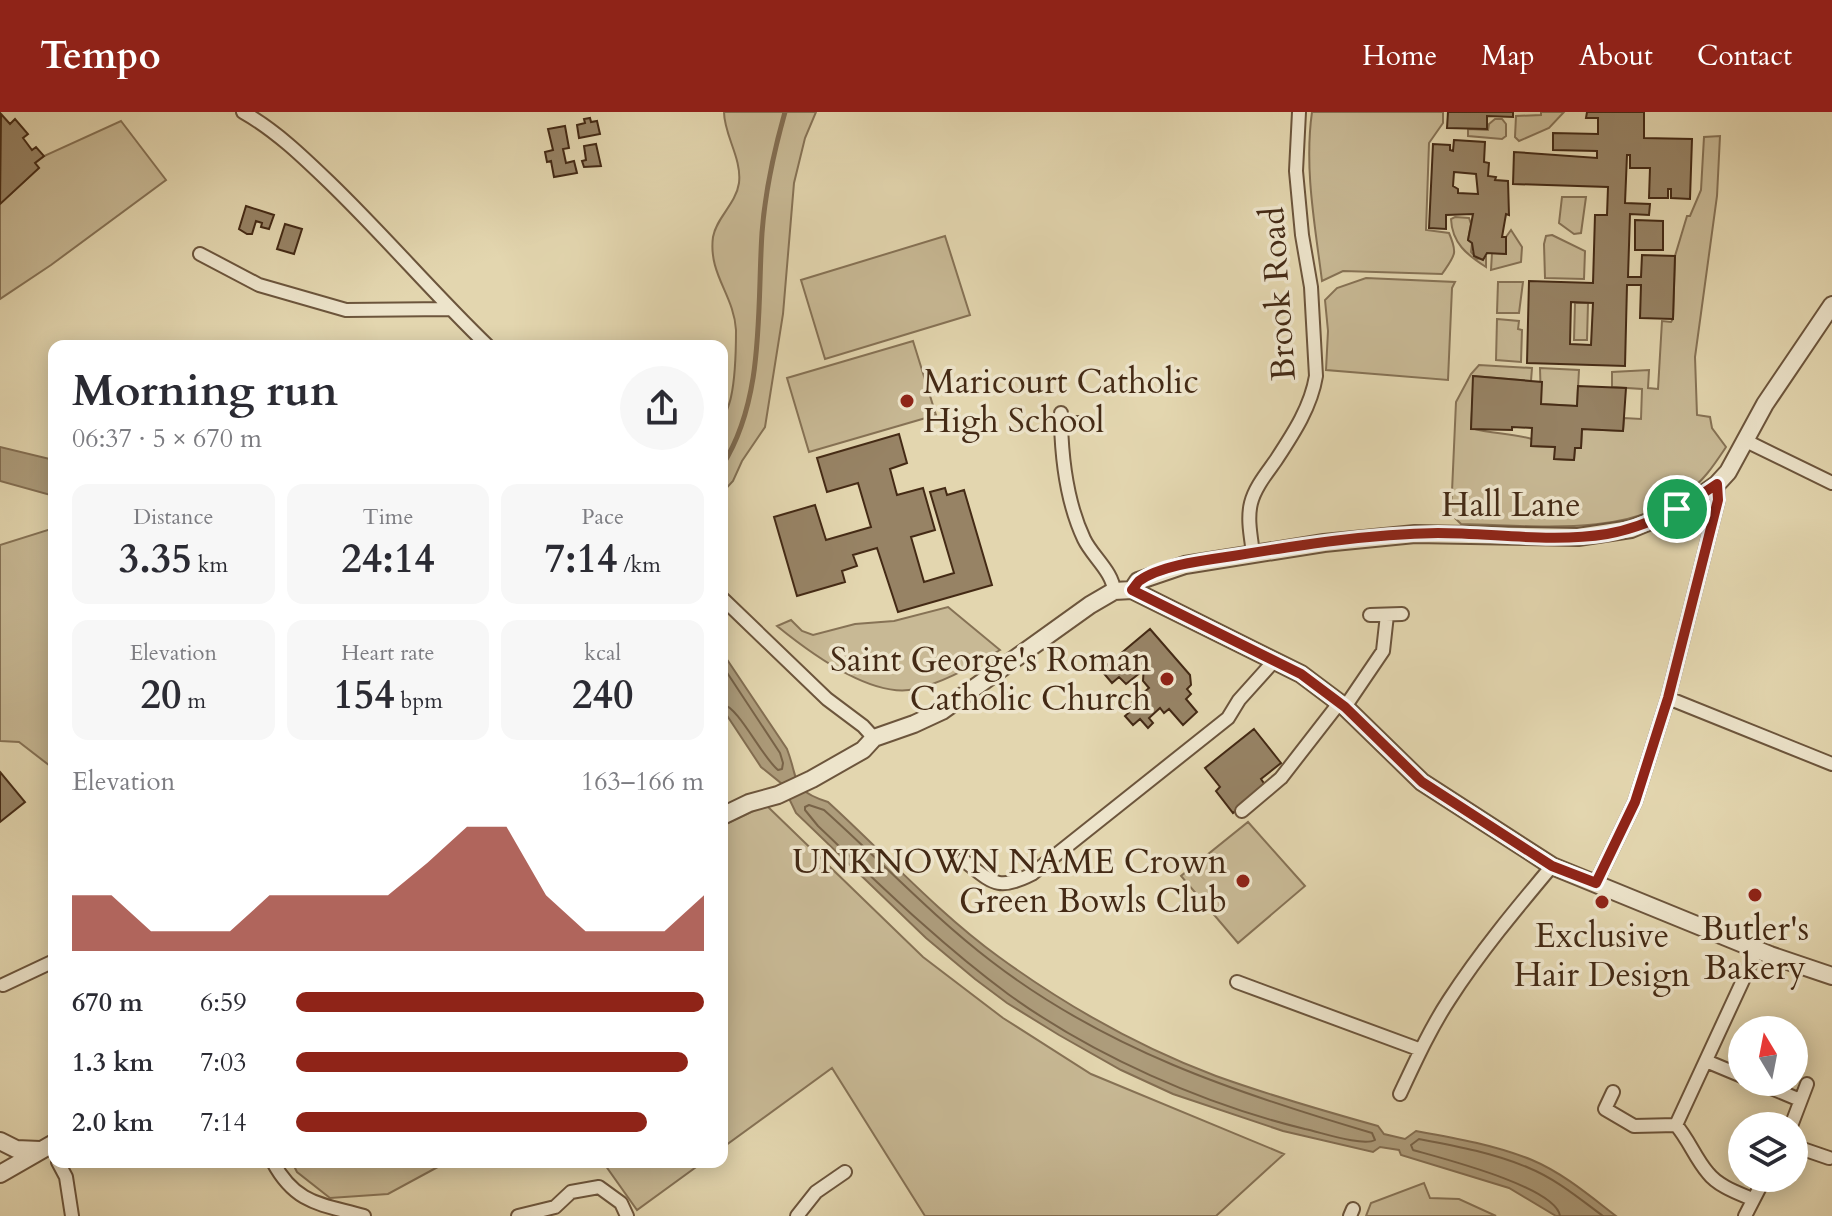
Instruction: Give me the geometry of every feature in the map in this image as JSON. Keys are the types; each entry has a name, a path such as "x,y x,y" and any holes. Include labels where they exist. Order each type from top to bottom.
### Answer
{"street":[{"path":"243,112 265,124 366,217 482,340"},
{"name":"Brook Road","path":"1253,553 1249,515 1251,502 1257,487 1303,414 1314,390 1316,376 1311,287 1296,171 1299,112"},
{"path":"200,254 259,285 346,310 450,309"},
{"name":"Hall Lane","path":"728,813 785,792 863,750 874,738 942,711 1090,605 1114,591 1132,590 1138,581 1159,573 1205,560 1368,537 1415,534 1578,537 1631,529 1653,520 1699,497 1728,472 1765,404 1830,312"},
{"path":"1084,423 1061,418 1064,466 1074,513 1084,540 1114,581 1114,591"},
{"path":"1744,440 1832,483"},
{"path":"1596,883 1635,802 1668,698 1718,500 1717,484"},
{"path":"1132,590 1301,674 1343,704 1422,782 1552,866 1757,950 1832,976"},
{"path":"728,604 827,699 874,738"},
{"path":"1370,615 1402,614"},
{"path":"1242,811 1281,778 1383,651 1387,615"},
{"path":"963,860 995,883 1014,883 1032,874 1228,718 1239,700 1274,661"},
{"path":"1668,698 1832,764"},
{"path":"1400,1094 1447,1003 1486,946 1552,866"},
{"path":"1676,1125 1757,950"},
{"path":"3,985 48,964"},
{"path":"1237,982 1421,1050"},
{"path":"1706,1061 1728,1070"},
{"path":"1613,1092 1605,1109 1634,1126 1676,1125"},
{"path":"1790,1096 1800,1100"},
{"path":"1796,1112 1802,1096"},
{"path":"1676,1125 1688,1139 1707,1173 1728,1188 1752,1199"},
{"path":"0,1141 16,1149 48,1148"},
{"path":"0,1174 48,1149"},
{"path":"1808,1151 1829,1158"},
{"path":"61,1168 66,1177 72,1216"},
{"path":"277,1168 294,1192 318,1204 364,1216"},
{"path":"797,1216 816,1192 845,1172"},
{"path":"518,1216 555,1207 571,1192 599,1187 621,1203 627,1216"},
{"path":"1745,1216 1756,1192"}],"shaded area":[{"path":"724,112 816,112 805,138 794,183 783,314 765,427 728,486 728,407 735,364 736,330 712,250 715,230 739,183 736,156"},
{"path":"1312,112 1443,112 1443,123 1429,143 1426,230 1449,233 1452,240 1454,254 1442,274 1343,271 1322,281 1310,175"},
{"path":"1541,112 1564,112 1549,128 1519,141 1515,137 1516,116 1541,115"},
{"path":"1495,119 1502,119 1506,124 1506,136 1502,139 1468,136 1468,129 1488,130"},
{"path":"121,121 166,180 0,299 0,204 39,168 35,163 44,156"},
{"path":"1720,136 1717,196 1695,357 1697,415 1710,417 1712,428 1726,447 1722,454 1703,479 1685,494 1660,508 1634,517 1576,526 1461,524 1451,514 1456,402 1479,365 1532,368 1531,381 1474,376 1471,428 1532,439 1532,446 1555,447 1555,459 1574,460 1575,448 1581,448 1582,429 1623,431 1624,418 1641,419 1642,389 1612,387 1612,372 1649,370 1648,388 1658,389 1662,321 1671,322 1673,319 1675,256 1687,216 1690,216 1701,190 1704,137"},
{"path":"1562,197 1586,197 1581,233 1574,234 1559,223"},
{"path":"1469,218 1471,252 1477,259 1486,257 1486,267 1467,253 1458,242 1451,219"},
{"path":"1511,230 1522,247 1521,262 1491,270 1492,253 1505,254 1506,237"},
{"path":"1552,235 1585,251 1584,279 1545,278 1544,244 1546,236"},
{"path":"945,236 970,315 825,359 801,280"},
{"path":"1366,278 1455,282 1452,288 1448,380 1326,370 1328,331 1325,300 1337,288"},
{"path":"1498,282 1523,282 1519,313 1497,313"},
{"path":"1575,303 1588,303 1587,340 1574,340"},
{"path":"1497,319 1519,321 1518,329 1522,330 1521,362 1496,360"},
{"path":"913,341 936,415 809,452 787,378"},
{"path":"1540,368 1579,370 1577,406 1541,404"},
{"path":"48,530 48,764 19,742 0,741 0,545"},
{"path":"948,607 1000,650 948,678 915,689 880,687 861,680 823,660 777,626 791,620 802,631 813,635 855,624 894,621"},
{"path":"766,805 923,957 1003,1018 1091,1074 1284,1154 1216,1216 925,1216 832,1068 728,1144 728,823"},
{"name":"UNKNOWN NAME Crown Green Bowls Club","path":"1248,822 1305,886 1238,943 1181,876"},
{"path":"295,1168 436,1168 388,1194 330,1198"},
{"path":"607,1168 695,1168 637,1210"},
{"path":"1424,1183 1430,1198 1459,1199 1496,1216 1366,1216 1371,1203"}],"water":[{"path":"0,447 48,459 48,494 0,481"},
{"path":"728,661 787,749 801,788 828,802 976,940 1050,992 1131,1038 1187,1065 1236,1083 1378,1126 1384,1134 1405,1139 1416,1131 1489,1146 1532,1160 1565,1178 1616,1216 1556,1216 1509,1188 1401,1155 1399,1150 1380,1147 1373,1152 1283,1131 1173,1094 1121,1070 1007,1003 926,938 796,813 782,784 761,767 728,717"}],"building":[{"path":"1448,112 1513,112 1513,117 1487,116 1487,129 1447,128"},
{"path":"1587,112 1644,112 1644,138 1692,139 1690,199 1671,198 1671,189 1668,189 1668,198 1649,198 1650,168 1630,168 1630,155 1627,155 1625,203 1650,204 1649,215 1630,214 1628,277 1641,277 1642,255 1675,256 1673,319 1640,318 1641,285 1627,285 1625,366 1527,363 1529,281 1593,283 1595,215 1607,215 1608,187 1513,184 1514,152 1597,158 1597,151 1553,150 1553,133 1598,134 1598,118 1586,118","holes":["1571,302 1593,303 1591,345 1570,344"]},
{"path":"1,114 10,124 15,119 28,134 23,138 32,150 36,147 44,156 35,163 39,168 0,204"},
{"path":"590,118 591,122 597,121 600,134 579,138 577,125"},
{"path":"565,126 569,148 563,149 566,163 574,161 577,173 554,177 551,161 547,162 545,152 553,150 548,129"},
{"path":"1454,140 1485,142 1484,162 1489,163 1488,176 1508,181 1509,215 1506,214 1502,237 1506,237 1506,254 1487,253 1483,260 1474,256 1472,243 1468,240 1473,214 1446,215 1446,229 1429,228 1433,144 1450,145 1453,151","holes":["1454,172 1476,174 1478,194 1458,193 1453,186"]},
{"path":"596,144 601,166 584,167 584,146"},
{"path":"246,206 274,215 269,229 261,227 262,223 256,221 252,234 239,229"},
{"path":"1635,220 1663,221 1663,250 1635,250"},
{"path":"285,224 302,229 294,254 277,249"},
{"path":"1473,376 1542,382 1541,404 1577,406 1578,386 1626,388 1623,431 1582,429 1581,448 1575,448 1574,460 1554,459 1555,447 1531,446 1532,428 1471,429"},
{"path":"899,434 907,463 890,469 897,495 923,488 935,530 911,537 924,582 954,573 930,492 945,488 947,495 964,490 992,585 898,612 877,548 853,555 857,566 842,571 845,582 797,596 774,517 815,505 826,540 871,527 858,483 827,492 817,458"},
{"name":"Saint George's Roman Catholic Church","path":"1150,629 1190,675 1191,685 1187,689 1191,694 1186,699 1197,712 1183,725 1169,709 1164,713 1160,708 1149,718 1153,723 1148,728 1140,719 1133,725 1125,716 1133,709 1129,705 1149,688 1143,681 1145,661 1137,667 1141,672 1126,684 1119,677 1112,683 1101,670"},
{"path":"1254,729 1281,763 1261,779 1266,786 1233,813 1216,791 1220,787 1205,768"},
{"path":"0,772 25,802 0,822"}],"waterway":[{"path":"728,455 746,412 752,383 763,218 770,172 785,112"}],"place":[{"name":"Maricourt Catholic High School","path":"907,401"},
{"name":"Saint George's Roman Catholic Church","path":"1167,679"},
{"name":"UNKNOWN NAME Crown Green Bowls Club","path":"1243,881"},
{"name":"Butler's Bakery","path":"1755,895"},
{"name":"Exclusive Hair Design","path":"1602,902"}],"route":[{"path":"1717,484 1718,500 1668,698 1635,802 1596,883 1552,866 1422,782 1326,690 1301,674 1132,590 1138,581 1205,560 1368,537 1442,533 1578,537 1606,534 1631,529 1677,509 1717,484"}]}
